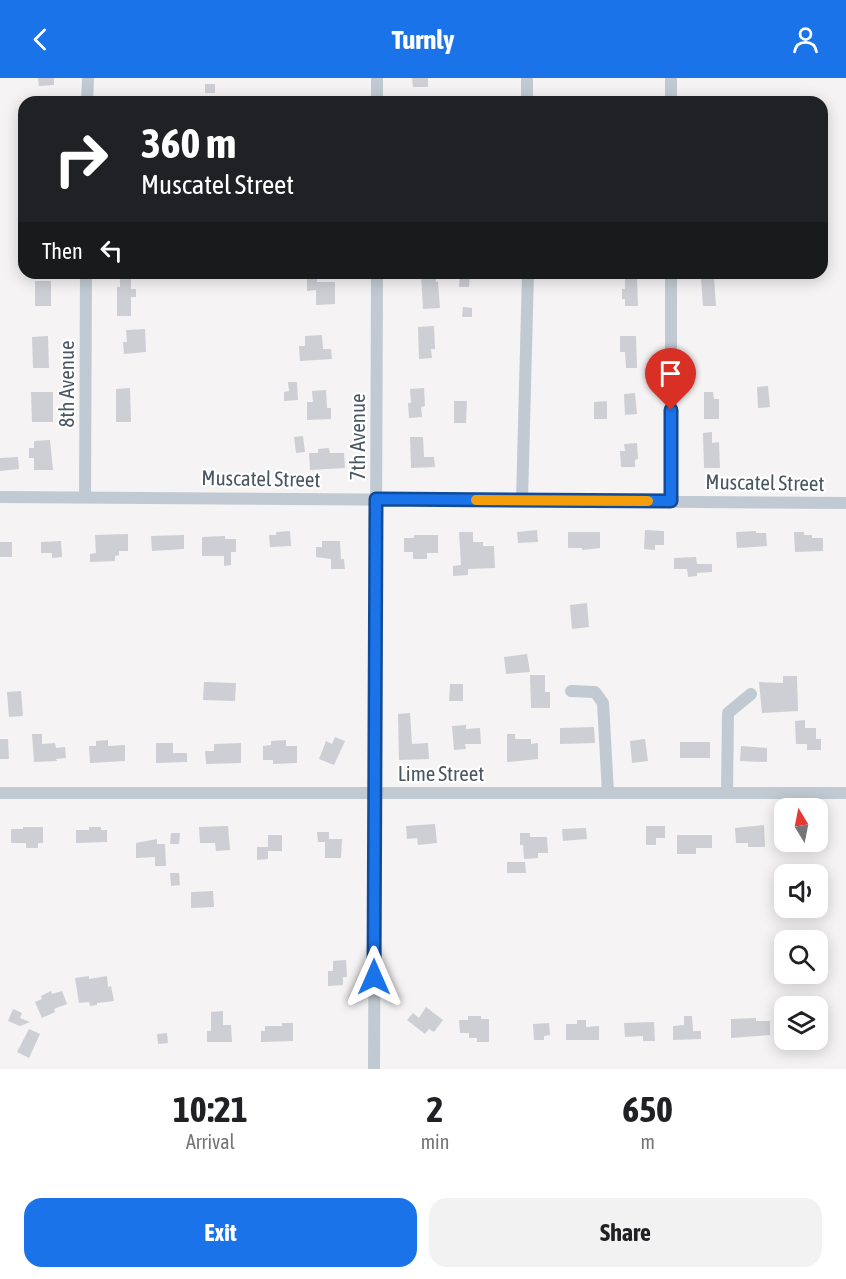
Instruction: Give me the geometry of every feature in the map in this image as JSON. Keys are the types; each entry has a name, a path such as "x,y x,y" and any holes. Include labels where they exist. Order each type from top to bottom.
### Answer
{"street":[{"path":"87,96 88,78"},
{"path":"377,78 377,96"},
{"path":"527,78 527,96"},
{"path":"671,78 671,96"},
{"name":"8th Avenue","path":"85,496 86,279"},
{"name":"7th Avenue","path":"374,1069 377,279"},
{"path":"522,500 528,279"},
{"path":"671,279 671,501"},
{"name":"Muscatel Street","path":"0,497 846,503"},
{"path":"571,691 595,692 603,703 608,793"},
{"path":"727,793 728,714 751,694"},
{"name":"Lime Street","path":"0,793 846,793"}],"building":[{"path":"38,78 54,78 54,85 39,86"},
{"path":"412,78 428,78 428,87 413,87"},
{"path":"205,84 215,84 215,93 205,93"},
{"path":"120,279 131,279 131,289 136,289 136,297 131,297 131,316 117,316 117,287 120,287"},
{"path":"307,279 317,279 317,282 335,282 335,304 316,305 316,290 307,291"},
{"path":"421,279 436,279 438,282 440,308 423,309"},
{"path":"460,279 470,279 469,287 459,287"},
{"path":"625,279 637,279 638,306 625,306 622,289 625,289"},
{"path":"701,279 714,279 716,306 703,306"},
{"path":"35,281 51,281 51,306 35,306"},
{"path":"463,307 472,308 472,317 462,317"},
{"path":"434,326 435,349 431,349 432,358 419,359 418,327"},
{"path":"145,329 146,352 124,354 123,342 127,342 126,330"},
{"path":"322,335 323,349 331,349 332,359 300,361 299,346 305,346 305,336"},
{"path":"48,336 49,368 33,368 32,337"},
{"path":"620,336 636,336 637,368 626,368 625,352 620,352"},
{"path":"288,382 297,382 298,400 284,401 284,392 289,391"},
{"path":"768,386 770,407 758,408 757,387"},
{"path":"130,388 131,422 116,422 116,389"},
{"path":"424,388 425,406 421,407 422,417 409,418 410,389"},
{"path":"326,390 327,408 331,408 331,419 307,420 307,402 313,402 312,391"},
{"path":"31,392 53,392 53,422 32,422"},
{"path":"704,392 713,392 714,399 719,399 719,419 704,419"},
{"path":"635,393 637,414 625,415 624,394"},
{"path":"454,401 467,401 466,423 454,423"},
{"path":"607,401 607,419 594,419 594,402"},
{"path":"712,432 712,443 719,442 720,468 704,468 703,433"},
{"path":"303,436 305,452 296,453 294,437"},
{"path":"410,437 423,437 424,457 434,457 435,467 411,468"},
{"path":"50,440 53,470 34,470 34,458 29,458 29,448 34,448 34,441"},
{"path":"637,443 638,459 635,460 635,467 621,467 620,451 625,451 624,444"},
{"path":"329,448 330,453 344,453 345,468 310,470 309,453 318,453 318,449"},
{"path":"18,457 19,469 0,471 0,458"},
{"path":"537,530 538,542 518,543 517,532"},
{"path":"645,530 664,531 664,545 655,545 655,550 644,549"},
{"path":"290,531 291,546 270,547 269,535"},
{"path":"756,531 756,533 766,533 767,546 737,548 736,532"},
{"path":"459,532 473,532 473,542 483,542 483,546 494,546 495,568 468,569 468,575 453,576 453,566 461,565"},
{"path":"568,532 600,532 600,548 582,550 582,548 568,548"},
{"path":"794,532 804,532 804,535 812,535 812,538 823,538 823,551 795,552"},
{"path":"128,534 128,551 119,551 119,555 115,556 115,561 90,562 90,554 96,553 95,535"},
{"path":"184,535 184,549 152,551 151,536"},
{"path":"414,535 438,535 438,553 427,553 427,559 413,559 413,552 404,552 404,538 414,538"},
{"path":"225,536 225,539 236,539 236,552 231,552 231,565 224,566 224,556 202,556 202,537"},
{"path":"61,541 62,557 52,558 52,553 41,553 41,542"},
{"path":"322,541 340,541 341,559 344,559 345,569 331,569 331,559 316,557 316,547 322,547"},
{"path":"0,542 12,542 12,557 0,557"},
{"path":"696,557 697,564 712,564 712,572 697,573 697,576 688,577 687,569 674,569 674,558"},
{"path":"587,603 589,627 572,629 570,605"},
{"path":"527,654 530,672 506,674 504,657"},
{"path":"530,675 545,675 545,692 550,692 550,708 531,708"},
{"path":"783,676 797,676 798,711 762,713 759,682 783,683"},
{"path":"204,682 236,683 235,701 203,700"},
{"path":"450,684 463,684 463,701 449,701"},
{"path":"21,691 23,716 9,717 7,692"},
{"path":"410,713 412,744 428,743 429,759 399,760 398,714"},
{"path":"805,720 805,728 816,728 816,739 821,739 821,750 807,750 807,744 796,744 795,721"},
{"path":"466,725 466,729 480,728 481,744 465,744 466,749 454,750 452,726"},
{"path":"594,727 595,743 560,744 560,728"},
{"path":"32,734 42,734 42,744 55,743 56,748 65,747 66,758 56,759 57,761 34,762"},
{"path":"507,734 515,734 515,739 531,739 531,744 538,743 538,759 507,762"},
{"path":"335,737 345,741 334,765 319,759 326,741 332,744"},
{"path":"0,739 8,739 9,759 0,759"},
{"path":"645,739 648,761 632,763 630,741"},
{"path":"108,740 108,746 125,745 125,761 90,763 89,746 96,746 96,741"},
{"path":"286,740 286,746 297,746 297,763 273,764 273,760 263,760 263,746 271,745 271,741"},
{"path":"680,742 710,742 710,758 680,758"},
{"path":"156,743 173,743 173,753 187,753 187,762 156,763"},
{"path":"241,743 241,763 206,764 205,751 214,751 214,744"},
{"path":"741,746 767,748 767,762 740,761"},
{"path":"435,824 437,843 418,845 417,838 407,839 406,826"},
{"path":"764,825 765,847 748,847 748,843 736,843 735,828"},
{"path":"228,826 230,850 216,851 215,843 200,843 199,827"},
{"path":"646,826 665,826 665,838 656,838 656,845 646,845"},
{"path":"23,827 43,827 43,843 38,843 38,848 26,848 26,843 11,843 11,829 23,829"},
{"path":"89,827 101,827 101,830 107,830 107,842 76,843 76,830 89,830"},
{"path":"586,828 587,839 563,841 562,829"},
{"path":"317,832 329,832 329,839 342,839 341,858 325,858 325,842 318,842"},
{"path":"171,833 180,833 179,844 170,844"},
{"path":"520,833 530,833 530,837 547,837 548,853 538,853 538,858 524,859 523,845 520,845"},
{"path":"268,835 282,835 282,851 268,851 268,859 257,860 257,847 268,847"},
{"path":"677,835 712,835 712,848 696,848 696,854 677,854"},
{"path":"157,839 157,844 165,844 166,866 155,866 155,857 136,858 136,843"},
{"path":"507,862 525,862 526,873 507,873"},
{"path":"170,873 179,873 180,885 171,886"},
{"path":"213,891 214,907 191,908 191,892"},
{"path":"346,960 347,977 343,977 343,985 328,986 328,971 333,971 333,961"},
{"path":"89,976 89,979 107,976 108,987 111,986 114,1001 90,1006 89,1002 79,1003 75,978"},
{"path":"51,991 52,994 62,991 67,1004 54,1009 55,1012 42,1018 35,1002"},
{"path":"426,1007 443,1020 434,1032 429,1029 425,1034 407,1020 413,1013 419,1018"},
{"path":"13,1009 22,1013 20,1018 30,1022 20,1026 8,1021"},
{"path":"223,1011 223,1025 231,1025 232,1042 207,1042 207,1031 211,1031 211,1012"},
{"path":"468,1016 481,1016 481,1019 489,1019 489,1042 477,1042 477,1038 469,1038 469,1033 460,1033 459,1020 468,1020"},
{"path":"684,1016 692,1016 693,1031 701,1031 701,1039 673,1040 673,1026 684,1025"},
{"path":"756,1018 756,1021 770,1021 770,1035 731,1038 731,1019"},
{"path":"577,1020 586,1020 586,1027 599,1026 599,1040 566,1040 566,1024 577,1024"},
{"path":"654,1022 655,1041 643,1041 643,1036 625,1037 624,1023"},
{"path":"282,1023 293,1023 293,1041 261,1042 261,1031 265,1031 265,1026 282,1026"},
{"path":"549,1023 550,1035 544,1036 544,1040 534,1040 533,1024"},
{"path":"29,1029 40,1034 29,1058 17,1052"},
{"path":"167,1033 168,1043 158,1044 157,1034"}],"slow traffic":[{"path":"476,500 648,501"}],"route":[{"path":"374,977 376,499 671,501 671,410"}]}
